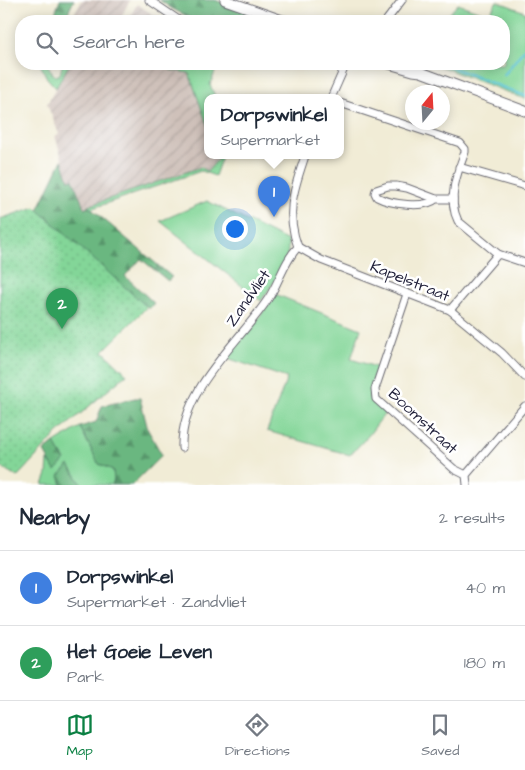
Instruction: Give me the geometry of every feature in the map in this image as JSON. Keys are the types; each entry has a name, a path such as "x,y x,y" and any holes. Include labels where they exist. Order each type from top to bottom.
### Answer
{"main road":[{"path":"225,0 268,15"},
{"path":"410,70 421,72"},
{"path":"418,70 525,111"}],"street":[{"path":"149,0 171,15"},
{"path":"391,15 402,0"},
{"path":"333,94 343,70"},
{"path":"344,104 460,143 465,152 455,182 453,200 458,220 498,254 525,263"},
{"path":"298,246 291,223 291,210 304,159"},
{"path":"459,167 525,186"},
{"path":"436,199 426,204 396,203 377,198 375,193 376,190 381,188 396,186 436,199 453,200"},
{"name":"Kapelstraat","path":"298,246 316,258 450,310 502,354 525,377"},
{"name":"Zandvliet","path":"182,448 182,434 186,419 200,388 269,298 289,257 298,246"},
{"path":"450,310 498,254"},
{"name":"Boomstraat","path":"407,294 374,394 380,404 454,469 466,475"},
{"path":"467,485 466,475 525,406"}],"shaded area":[{"path":"82,0 130,0 122,15 73,15"},
{"path":"137,4 153,15 131,15"},
{"path":"66,70 170,70 189,73 204,116 204,159 218,159 207,172 201,167 84,208 74,179 69,180 55,136 59,134 47,104"}],"green space":[{"path":"60,0 74,0 67,15 54,15"},
{"path":"159,0 215,0 256,15 184,15"},
{"path":"497,1 525,12 525,99 450,70 510,70 510,15 489,15"},
{"path":"458,4 489,15 448,15"},
{"path":"43,70 51,70 56,76 60,74 61,70 66,70 56,88"},
{"path":"170,70 216,70 210,85 214,94 204,94 204,116 189,73"},
{"path":"218,159 221,159 215,176 201,171 90,209 88,206 201,167 207,172"},
{"path":"62,160 69,180 73,179 84,208 88,206 172,277 168,281 141,259 125,276 154,303 149,309 38,210"},
{"path":"207,201 288,241 287,257 284,265 261,301 160,221"},
{"path":"35,207 147,307 103,351 127,374 58,433 17,477 0,466 0,219"},
{"path":"275,294 361,329 351,359 379,368 369,397 386,412 368,436 350,455 267,431 287,378 227,358"},
{"path":"140,398 148,430 162,455 132,485 112,485 114,480 113,470 99,464 80,427 96,422 102,406"},
{"path":"80,427 99,464 113,470 114,480 112,485 82,485 69,465 62,485 43,485 47,474 48,460 55,470 65,460 54,443"},
{"path":"54,443 65,460 55,471 44,451"},
{"path":"69,465 82,485 62,485 59,476"}],"waterway":[{"path":"510,67 525,48"},
{"path":"458,70 525,96"},
{"path":"504,75 508,70"}],"place":[{"name":"Dorpswinkel","path":"274,217"},
{"name":"Het Goeie Leven","path":"62,329"}]}
